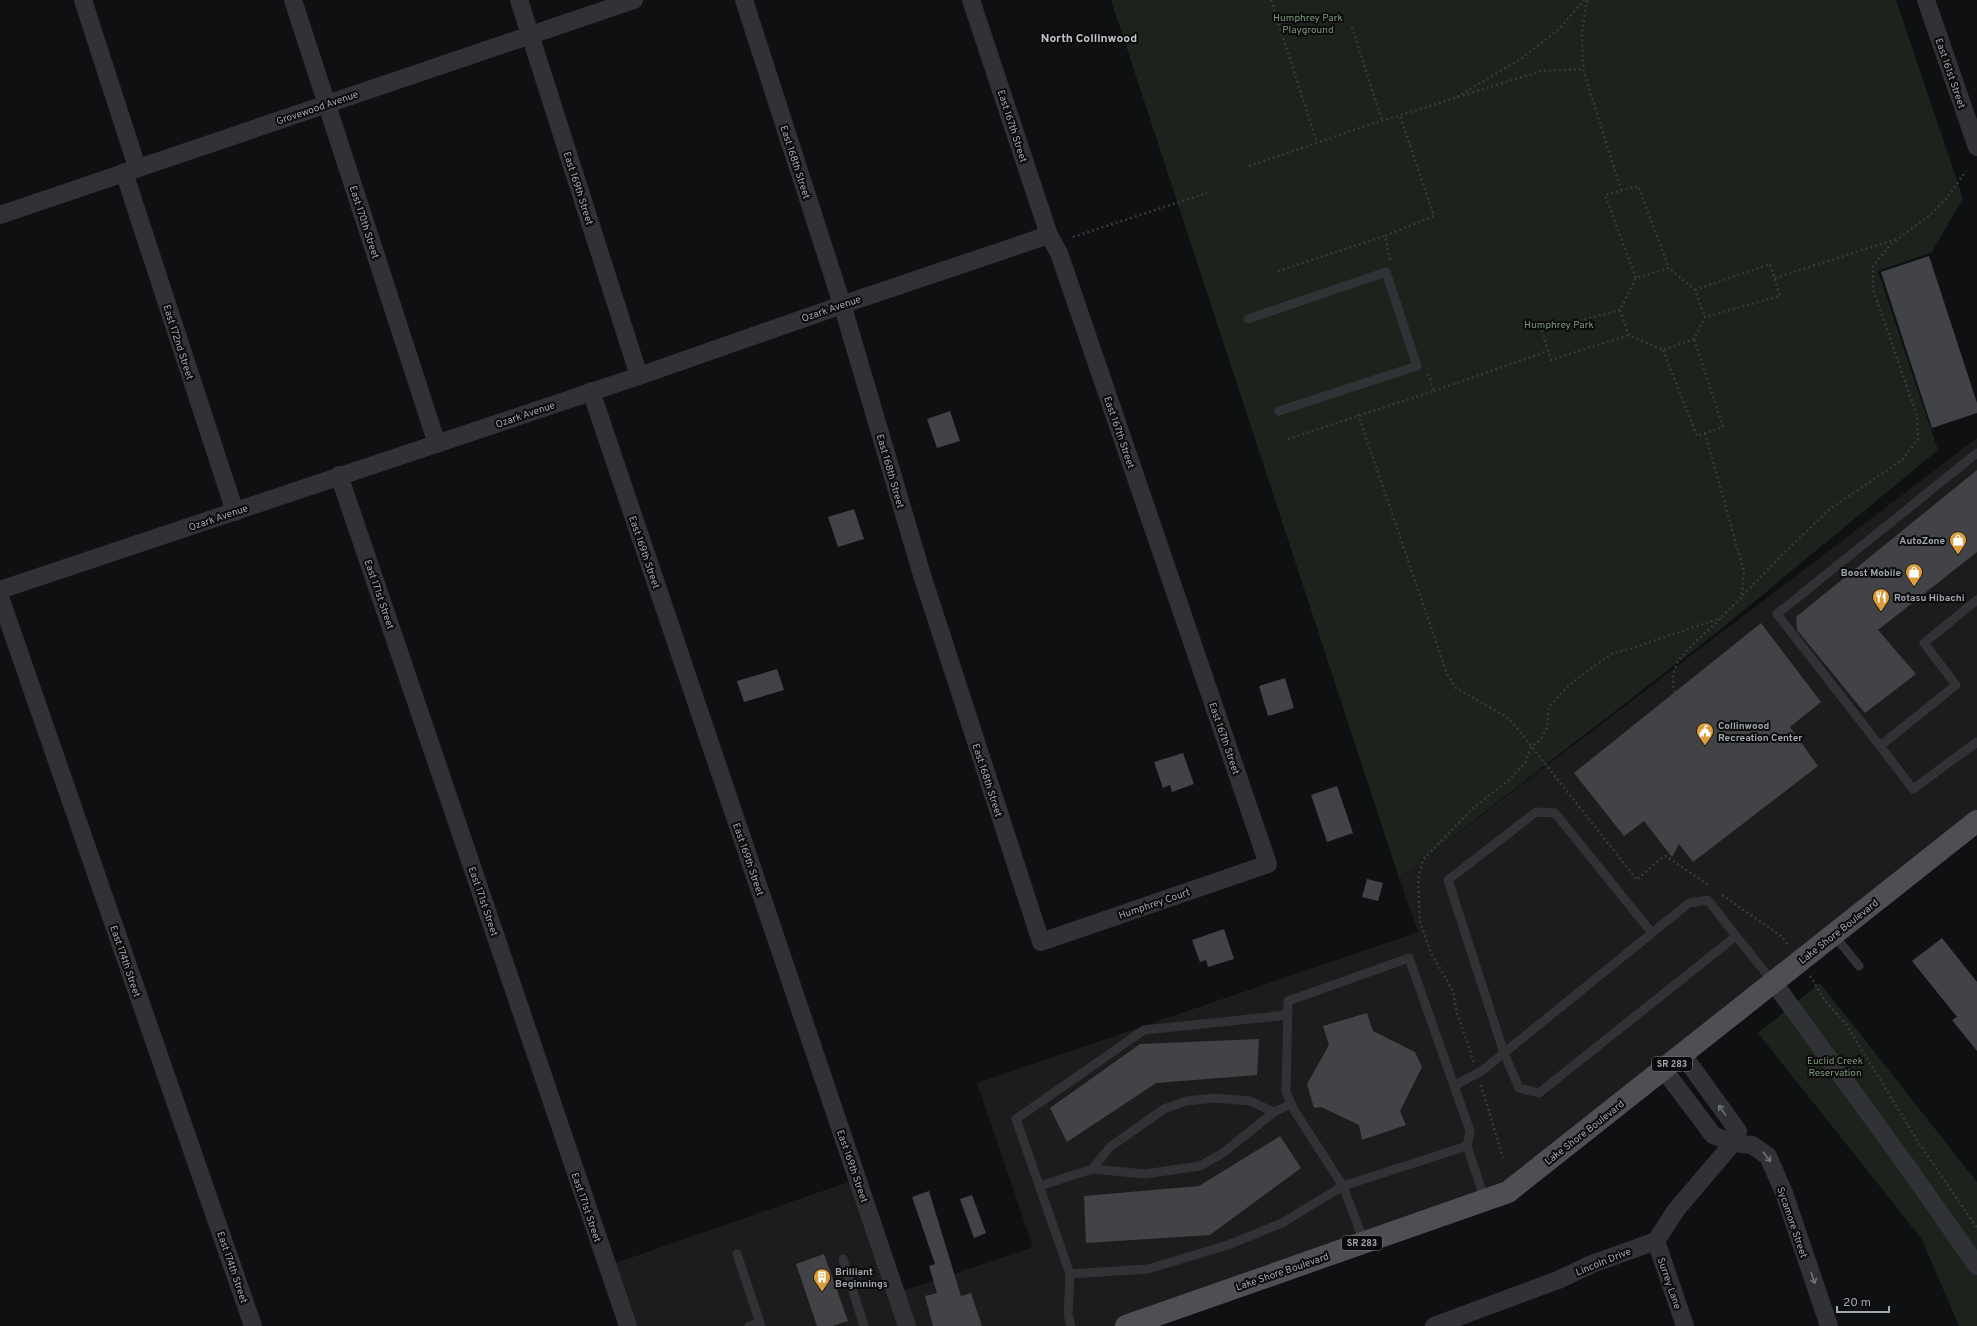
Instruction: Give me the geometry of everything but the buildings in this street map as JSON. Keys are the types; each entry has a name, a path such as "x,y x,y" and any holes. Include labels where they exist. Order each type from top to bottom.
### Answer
{"main road":[{"name":"Lake Shore Boulevard","path":"1126,1326 1508,1192 1977,821"}],"street":[{"name":"East 172nd Street","path":"83,0 130,170 235,512"},
{"name":"East 170th Street","path":"293,0 437,444"},
{"name":"East 169th Street","path":"519,0 639,376"},
{"name":"Grovewood Avenue","path":"0,215 634,0"},
{"name":"East 168th Street","path":"744,0 842,304 922,575 1041,942"},
{"name":"East 167th Street","path":"971,0 1049,235 1058,253 1268,864"},
{"name":"East 161st Street","path":"1926,0 1977,147"},
{"name":"Ozark Avenue","path":"0,590 235,512 339,475 437,444 639,376 842,304 1049,235"},
{"name":"East 169th Street","path":"591,391 907,1326"},
{"name":"East 171st Street","path":"339,475 628,1326"},
{"name":"East 174th Street","path":"0,597 253,1326"},
{"name":"Humphrey Court","path":"1041,942 1268,864"},
{"path":"1774,983 1912,1173 1977,1266"},
{"path":"1656,1241 1676,1210 1733,1143 1738,1131 1683,1055"},
{"name":"Sycamore Street","path":"1664,1070 1713,1135 1733,1143 1752,1145 1768,1156 1784,1193 1829,1326"},
{"name":"Lincoln Drive","path":"1434,1326 1478,1319 1592,1264 1656,1241"},
{"name":"Surrey Lane","path":"1656,1241 1685,1326"}],"lane":[{"path":"1248,319 1386,272 1394,294 1417,366 1279,411"},
{"path":"1977,453 1777,614 1913,789 1977,742"},
{"path":"1880,746 1956,685 1924,643 1977,600"},
{"path":"1652,933 1555,813 1536,812 1448,880 1504,1053 1519,1088 1539,1093 1736,936"},
{"path":"1454,1086 1477,1073 1504,1053 1689,903 1708,900 1774,983"},
{"path":"1834,935 1859,966"},
{"path":"1364,1242 1343,1186 1291,1104 1286,1092 1288,1001 1409,958 1470,1131 1467,1146 1485,1200"},
{"path":"1071,1326 1068,1314 1070,1274 1016,1119 1144,1030 1288,1015"},
{"path":"1092,1169 1110,1146 1164,1109 1186,1101 1214,1098 1250,1101 1274,1112"},
{"path":"1040,1186 1092,1169 1145,1174 1200,1166 1223,1154 1274,1112 1291,1104"},
{"path":"1070,1274 1148,1268 1228,1245 1282,1223 1343,1186 1467,1146"},
{"path":"737,1254 761,1325 749,1326"},
{"path":"843,1259 864,1326"}],"path":[{"path":"1271,0 1317,143"},
{"path":"1585,0 1582,32 1583,69 1621,190"},
{"path":"1451,100 1522,58 1559,29 1585,0"},
{"path":"1352,27 1382,121"},
{"path":"1250,166 1382,121 1541,71 1583,69"},
{"path":"1677,697 1673,686 1673,675 1678,661 1691,646 1830,509 1902,460 1918,439 1917,416 1873,289 1873,266 1890,245 1931,214 1947,198 1966,171"},
{"path":"1636,278 1605,195 1638,186 1669,268 1695,290 1705,318"},
{"path":"1073,237 1207,193"},
{"path":"1278,271 1385,236"},
{"path":"1775,278 1900,238"},
{"path":"1620,310 1542,331 1551,360 1629,335 1663,350 1694,339 1705,318 1780,296 1770,264 1695,290"},
{"path":"1629,335 1620,310 1636,278 1669,268"},
{"path":"1663,350 1697,436 1723,427 1694,339"},
{"path":"1434,391 1548,351"},
{"path":"1358,414 1447,674 1456,688 1505,716 1513,723 1637,880"},
{"path":"1705,433 1744,572 1740,599"},
{"path":"1503,1158 1457,1012 1453,991 1431,953 1420,922 1418,879 1423,860 1472,809 1510,780 1525,763 1532,747 1540,740 1547,728 1549,707 1566,688 1613,653 1630,649 1721,618"},
{"path":"1814,981 1826,1002 1846,1024 1917,1140 1977,1228"}],"shaded area":[{"path":"1977,438 1977,821 1508,1192 1126,1326 628,1326 607,1266 857,1179 896,1293 1033,1247 977,1083 1418,932 1399,878"}],"green space":[{"name":"Humphrey Park","path":"1111,0 1896,0 1963,198 1932,252 1878,271 1938,450 1720,630 1399,878"},
{"name":"Euclid Creek Reservation","path":"1820,983 1977,1182 1977,1326 1959,1326 1921,1238 1758,1033"}],"place":[{"name":"AutoZone","path":"1958,555"},
{"name":"Boost Mobile","path":"1914,587"},
{"name":"Rotasu Hibachi","path":"1881,612"},
{"name":"Collinwood Recreation Center","path":"1705,746"},
{"name":"Brilliant Beginnings","path":"822,1292"}],"district":[{"name":"North Collinwood","path":"1089,38"}],"park label":[{"name":"Humphrey Park Playground","path":"1308,22"}]}
